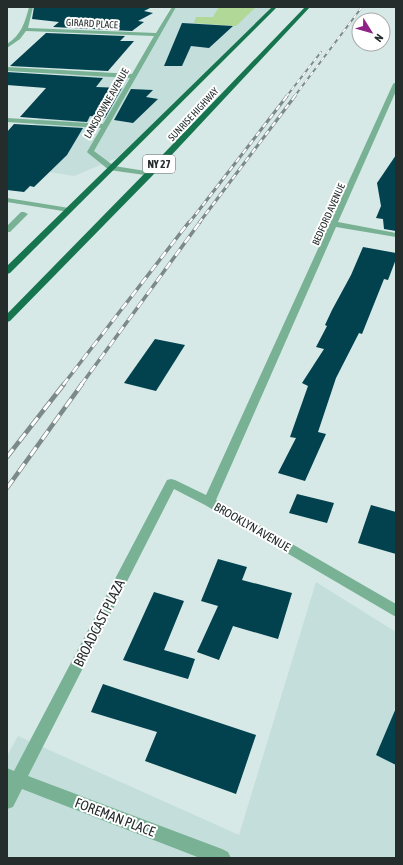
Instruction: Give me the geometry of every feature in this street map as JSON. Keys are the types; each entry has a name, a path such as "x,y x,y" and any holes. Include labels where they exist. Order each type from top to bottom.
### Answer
{"highway":[{"name":"SUNRISE HIGHWAY","path":"7,271 275,7"},
{"name":"SUNRISE HIGHWAY","path":"7,319 149,174 308,7"}],"street":[{"path":"7,46 16,41 26,29 31,7"},
{"name":"LANSDOWNE AVENUE","path":"149,174 112,168 90,152 174,7"},
{"name":"GIRARD PLACE","path":"26,29 158,35"},
{"path":"7,69 133,76"},
{"name":"BEDFORD AVENUE","path":"277,352 396,84"},
{"path":"7,120 104,126"},
{"path":"7,200 69,210"},
{"path":"7,230 24,214"},
{"path":"335,224 396,235"},
{"name":"BROOKLYN AVENUE","path":"277,352 209,502 396,611"},
{"name":"BROADCAST PLAZA","path":"7,801 13,778 171,483 209,502"},
{"name":"FOREMAN PLACE","path":"13,778 197,854 222,858"}],"shaded area":[{"path":"173,7 272,7 117,158 74,176 7,165 7,162 71,73 131,76"},
{"path":"316,582 396,632 396,858 7,858 7,756 18,736 239,835"}],"green space":[{"path":"219,7 256,7 236,26 194,23 196,17 213,17"}],"building":[{"path":"34,7 152,7 144,11 153,13 138,21 144,22 132,31 53,27 59,22 32,19"},
{"path":"182,23 233,26 209,48 191,46 182,66 164,66"},
{"path":"46,33 125,36 120,41 134,41 108,71 10,66"},
{"path":"7,72 103,78 96,87 122,88 105,118 90,116 87,122 20,117 46,88 7,85"},
{"path":"131,89 153,90 146,97 158,99 133,123 114,120"},
{"path":"14,124 83,128 67,155 34,187 30,186 24,192 7,190 7,132"},
{"path":"396,155 396,231 384,229 383,219 376,218 381,206 377,183"},
{"path":"363,247 396,253 396,259 388,280 384,279 362,334 359,333 336,378 318,432 326,434 305,481 278,473 296,438 290,437 308,386 302,383 324,349 316,347 327,326 325,325 332,310 351,275"},
{"path":"155,339 185,345 156,391 124,383"},
{"path":"297,494 334,503 327,523 289,513"},
{"path":"371,505 396,512 396,554 358,543"},
{"path":"218,559 247,567 242,580 292,593 278,639 233,626 219,660 197,652 218,606 201,601"},
{"path":"154,592 184,601 164,650 195,659 188,679 123,660"},
{"path":"103,684 256,735 236,794 145,761 157,732 91,712"},
{"path":"396,708 396,765 376,755"}],"railway":[{"path":"294,97 362,7"},
{"path":"286,97 321,52"},
{"path":"189,223 287,96"},
{"path":"199,223 295,96"},
{"path":"63,385 189,222"},
{"path":"81,385 200,222"},
{"path":"7,457 64,384"},
{"path":"7,488 82,384"}]}
